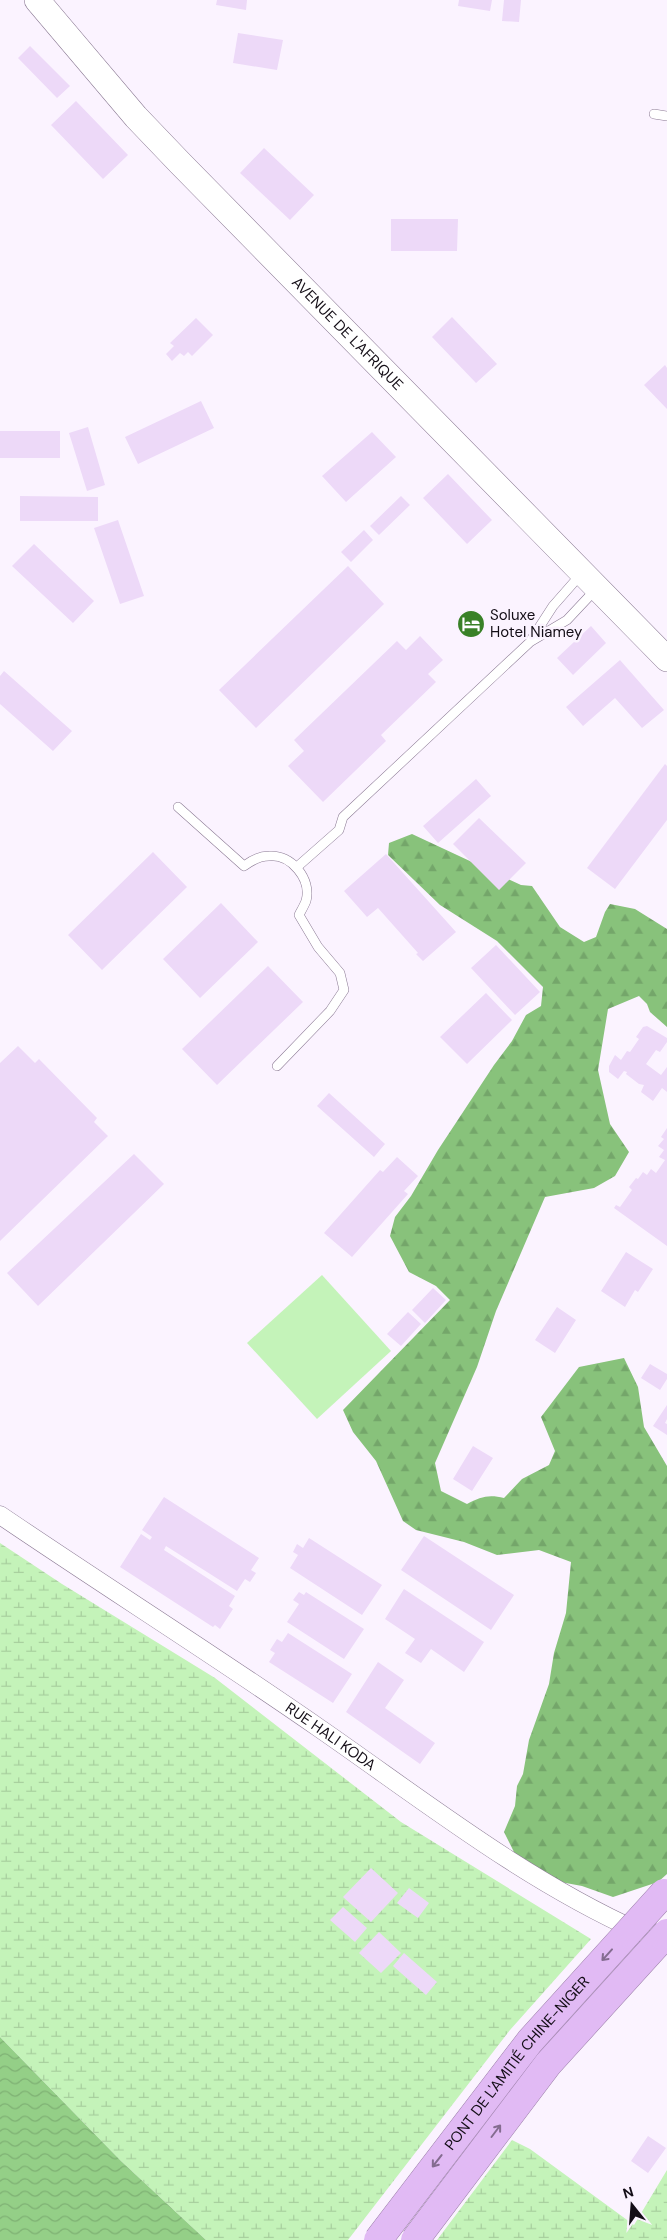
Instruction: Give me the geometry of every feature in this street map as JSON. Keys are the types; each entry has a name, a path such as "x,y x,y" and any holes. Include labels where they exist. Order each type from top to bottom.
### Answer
{"highway":[{"name":"PONT DE L'AMITIÉ CHINE-NIGER","path":"378,2240 530,2041 664,1893"},
{"name":"PONT DE L'AMITIÉ CHINE-NIGER","path":"415,2240 548,2064 667,1933"}],"main road":[{"name":"AVENUE DE L'AFRIQUE","path":"37,0 136,117 667,659"}],"street":[{"name":"RUE HALI KODA","path":"0,1515 114,1593 300,1714 533,1876 601,1914 667,1944"}],"lane":[{"path":"654,114 667,116"},
{"path":"530,642 553,606 590,580"},
{"path":"297,867 339,830 343,818 530,642 567,620 590,580"},
{"path":"178,807 244,866 256,858 271,855 285,858 297,867 306,882 306,899 299,915 318,947 340,973 344,990 330,1011 277,1066"}],"green space":[{"path":"412,834 521,885 532,886 560,927 584,942 596,937 610,904 635,909 667,929 667,1027 650,1012 647,1004 639,996 608,1009 598,1070 610,1124 629,1152 615,1176 594,1188 545,1197 496,1311 477,1367 435,1463 441,1491 467,1504 485,1497 504,1498 522,1479 549,1465 555,1451 541,1417 579,1367 624,1358 638,1387 644,1427 667,1466 667,1874 658,1882 613,1897 582,1886 555,1881 517,1858 504,1832 515,1806 517,1786 523,1774 529,1740 549,1684 554,1653 566,1613 571,1562 539,1550 497,1555 464,1542 416,1530 403,1521 376,1461 353,1432 343,1410 450,1300 436,1286 409,1272 390,1236 395,1217 411,1196 438,1150 494,1065 512,1041 526,1015 541,1006 543,987 497,941 440,905 388,855 389,843"},
{"path":"322,1275 391,1351 317,1419 247,1343"},
{"path":"0,1543 62,1584 215,1678 401,1822 591,1939 510,2030 348,2240 206,2240 121,2161 0,2037"},
{"path":"512,2140 530,2149 634,2225 667,2170 667,2240 437,2240"}],"water":[{"path":"0,2037 121,2161 206,2240 0,2240"}],"building":[{"path":"217,0 247,0 246,10 216,5"},
{"path":"459,0 492,0 490,11 458,6"},
{"path":"504,0 521,0 519,22 502,21"},
{"path":"238,33 283,40 277,70 233,63"},
{"path":"30,46 70,86 57,98 18,58"},
{"path":"76,101 128,155 103,179 51,125"},
{"path":"264,148 314,195 290,220 240,173"},
{"path":"391,219 458,219 457,251 391,251"},
{"path":"452,317 497,364 476,383 432,337"},
{"path":"196,318 213,335 192,356 188,352 184,356 180,353 172,361 166,354 174,346 170,343"},
{"path":"665,365 667,368 667,409 644,385"},
{"path":"201,401 214,428 138,464 125,437"},
{"path":"88,427 105,485 87,491 69,433"},
{"path":"0,431 60,431 60,458 0,458"},
{"path":"372,432 396,457 346,502 322,476"},
{"path":"448,474 492,520 467,544 423,498"},
{"path":"20,496 98,497 98,521 20,521"},
{"path":"401,496 410,505 379,535 370,526"},
{"path":"118,520 144,596 120,604 94,528"},
{"path":"364,530 373,540 351,562 341,552"},
{"path":"34,544 94,601 73,623 12,566"},
{"path":"348,566 384,604 256,728 219,690"},
{"path":"591,626 606,643 573,675 557,658"},
{"path":"420,636 443,660 428,674 436,682 381,735 386,741 323,802 288,766 304,751 294,740 397,641 406,650"},
{"path":"620,660 664,710 642,728 615,698 583,726 566,707"},
{"path":"4,671 72,731 53,751 0,704 0,676"},
{"path":"665,764 667,766 667,820 615,889 587,868"},
{"path":"476,779 491,796 438,843 423,826"},
{"path":"479,818 526,863 499,890 453,844"},
{"path":"153,852 187,887 102,970 68,935"},
{"path":"386,854 456,932 423,961 378,908 367,917 344,891"},
{"path":"221,903 258,942 200,998 163,959"},
{"path":"496,945 540,992 515,1015 471,968"},
{"path":"268,966 303,1002 217,1085 182,1049"},
{"path":"486,993 512,1020 467,1064 440,1037"},
{"path":"647,1026 667,1038 667,1042 660,1052 656,1050 646,1064 661,1075 667,1067 667,1092 662,1088 653,1101 641,1092 644,1085 639,1084 626,1074 627,1072 624,1071 618,1079 609,1072 609,1066 615,1055 621,1060 627,1051 630,1052 639,1039 636,1037 643,1027"},
{"path":"18,1046 35,1063 39,1059 97,1118 94,1122 108,1136 0,1241 0,1063"},
{"path":"329,1093 385,1144 374,1157 317,1106"},
{"path":"667,1128 667,1246 614,1208 616,1205 620,1207 632,1190 629,1187 636,1178 638,1179 643,1172 647,1175 651,1169 656,1173 665,1160 659,1157 664,1150 658,1146 664,1139 661,1137"},
{"path":"134,1154 164,1184 38,1306 7,1273"},
{"path":"397,1157 418,1176 404,1191 408,1194 352,1257 324,1233 380,1170 383,1172"},
{"path":"626,1252 653,1269 638,1292 635,1290 625,1307 601,1291"},
{"path":"433,1288 446,1300 425,1323 412,1310"},
{"path":"557,1307 576,1320 555,1353 535,1340"},
{"path":"408,1312 421,1324 401,1346 387,1334"},
{"path":"650,1364 667,1374 667,1379 660,1390 641,1378"},
{"path":"667,1405 667,1419 665,1423 667,1424 667,1435 653,1426"},
{"path":"473,1446 493,1458 472,1491 453,1479"},
{"path":"164,1497 259,1558 251,1570 256,1573 250,1582 245,1579 237,1591 166,1546 164,1550 235,1596 229,1606 233,1609 220,1629 215,1625 213,1627 120,1567 141,1534 150,1540 152,1537 142,1530"},
{"path":"424,1536 514,1595 491,1630 401,1570"},
{"path":"309,1538 382,1585 362,1615 290,1568 298,1555 293,1552 297,1544 303,1548"},
{"path":"404,1589 484,1642 464,1672 431,1649 421,1663 405,1653 415,1639 385,1619"},
{"path":"299,1592 304,1595 306,1592 364,1629 344,1659 287,1622 299,1604 293,1600"},
{"path":"288,1633 352,1674 333,1703 269,1662 275,1653 270,1650 277,1639 282,1642"},
{"path":"378,1662 404,1680 385,1708 435,1743 420,1764 346,1712"},
{"path":"371,1868 398,1893 371,1922 343,1897"},
{"path":"409,1888 429,1903 418,1918 397,1903"},
{"path":"343,1907 367,1928 355,1942 330,1920"},
{"path":"379,1932 401,1953 381,1973 359,1953"},
{"path":"404,1953 437,1982 426,1995 393,1966"},
{"path":"648,2136 666,2148 648,2173 631,2161"}],"place":[{"name":"Soluxe Hotel Niamey","path":"471,624"}]}
